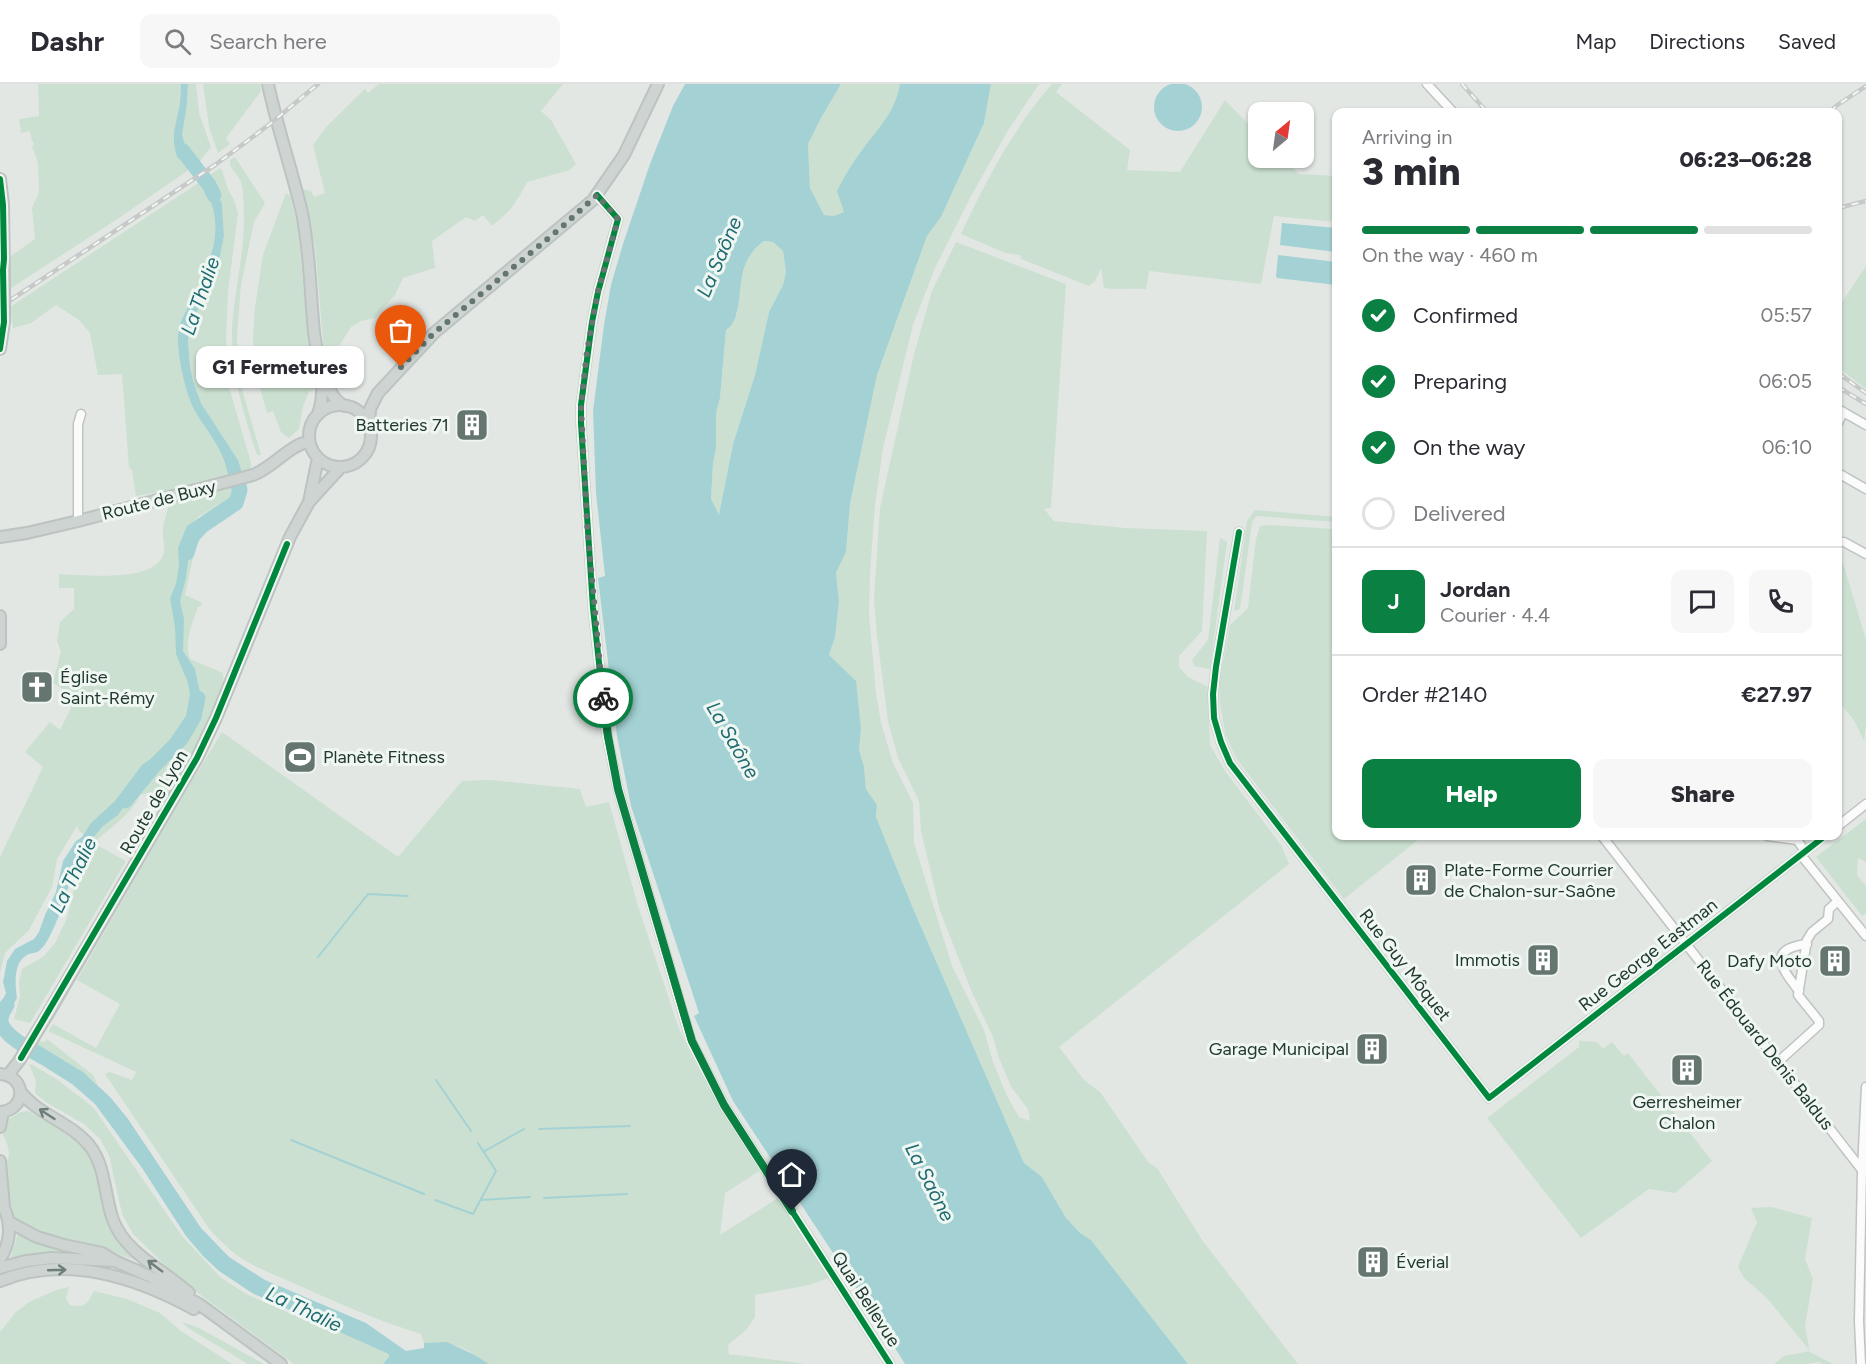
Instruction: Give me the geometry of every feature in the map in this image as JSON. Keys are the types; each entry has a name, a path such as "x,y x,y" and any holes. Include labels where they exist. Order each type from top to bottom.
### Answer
{"main road":[{"path":"268,84 302,214 308,254 314,334 321,371 322,395 318,414"},
{"path":"378,393 347,406 335,405 326,408 318,414 312,422 309,442 318,458 329,465 341,467 358,462 369,445 370,409 378,393 434,333 562,227 597,195 624,155 658,84"},
{"path":"0,179 3,205 4,322 0,349"},
{"path":"321,371 339,403 362,414 369,426"},
{"name":"Route de Buxy","path":"0,537 78,521 254,476 275,464 297,445 309,442"},
{"name":"Route de Lyon","path":"309,502 318,458"},
{"name":"Route de Lyon","path":"7,1076 20,1059 197,758 216,718 290,537 309,502 341,467"},
{"path":"0,616 0,644"},
{"path":"7,1076 32,1104 78,1134 91,1148 104,1178 113,1220 118,1231 136,1251 183,1287 199,1304"},
{"path":"0,1127 1,1112 8,1111 16,1105 20,1091"},
{"path":"0,1161 2,1204 9,1222 8,1244 0,1259"},
{"path":"9,1222 36,1237 102,1253 149,1276 199,1304 281,1364"},
{"path":"0,1268 26,1261 52,1258 115,1261"},
{"path":"0,1281 28,1272 49,1270 92,1271 115,1275 162,1293 240,1334"}],"street":[{"path":"1427,84 1449,108"},
{"name":"Quai Bellevue","path":"597,195 618,219 592,322 586,360 581,423 595,619 608,736 618,789 692,1041 703,1067 724,1105 890,1364"},
{"path":"1842,412 1866,425"},
{"path":"78,521 78,424 81,414"},
{"path":"1842,475 1866,489"},
{"name":"Rue Guy Môquet","path":"1239,532 1213,694 1214,718 1230,763 1489,1098"},
{"path":"1844,542 1866,554"},
{"path":"1842,823 1866,804"},
{"name":"Rue Édouard Denis Baldus","path":"1605,840 1862,1170"},
{"path":"1797,840 1803,853 1866,936"},
{"name":"Rue George Eastman","path":"1489,1098 1820,840"},
{"path":"1778,1062 1819,1025 1819,1021 1798,995 1807,944 1812,932 1828,919 1829,909 1838,901"},
{"path":"1799,991 1781,969 1781,963 1783,954 1789,948 1807,944"},
{"path":"1861,1364 1859,1321 1866,1086"}],"green space":[{"path":"38,84 181,84 174,132 177,157 190,169 11,288 8,258 35,239 32,208 39,192 38,163 30,131 21,133 19,119 39,116"},
{"path":"188,84 196,84 199,113 211,147 197,165 186,150 181,135"},
{"path":"203,84 260,84 261,91 226,138 230,144 218,153 209,127"},
{"path":"379,84 563,84 541,111 551,120 576,164 570,170 527,182 512,206 492,226 483,215 475,221 466,217 432,241 435,268 403,278 395,295 375,318 361,321 351,327 339,346 324,353 315,247 302,189 311,191 314,197 325,193 313,145 327,126 365,89 368,93"},
{"path":"841,84 900,84 897,98 886,121 865,146 844,212 834,216 824,215 810,188 808,144"},
{"path":"991,84 1039,84 1007,132 970,198 935,268 913,325 883,448 875,505 869,614 881,723 893,763 913,803 914,843 952,966 984,1030 993,1062 1007,1096 1019,1117 1030,1121 1028,1109 1011,1087 993,1037 971,990 940,911 921,831 919,801 898,758 888,721 877,636 874,599 880,508 914,354 932,291 956,242 1066,284 1051,508 1044,509 1054,521 1125,528 1207,531 1202,631 1179,656 1179,667 1188,677 1208,687 1210,745 1225,771 1281,845 1289,864 1059,1047 1084,1080 1100,1092 1149,1163 1157,1168 1202,1240 1298,1364 1188,1364 1091,1240 1080,1233 1066,1218 1042,1177 1024,1163 912,906 876,817 877,805 866,789 864,767 859,750 861,729 829,655 835,637 839,601 836,573 846,552 850,504 877,375 927,236 941,217 984,123"},
{"path":"1052,84 1062,84 1056,92 1130,150 1127,170 1180,172 1225,100 1248,124 1248,168 1293,168 1299,174 1332,176 1332,222 1274,216 1261,284 1149,271 1146,289 1104,288 1101,268 1095,281 1089,286 1021,259 1020,255 1005,253 961,234 1001,156 1025,118"},
{"path":"235,157 265,203 254,222 241,285 237,336 239,379 261,455 257,455 246,421 234,369 233,316 244,220 241,183 230,163 230,160"},
{"path":"220,168 238,213 228,292 226,337 229,387 251,463 251,468 242,472 238,460 201,403 193,381 188,340 207,287 218,266 224,236 222,204 207,177"},
{"path":"200,182 211,203 215,218 215,234 212,252 197,292 182,321 178,349 184,383 191,403 218,449 228,475 167,491 136,496 132,470 129,468 122,374 98,375 90,333 79,320 56,305 31,323 13,328 10,307"},
{"path":"286,193 290,196 298,228 310,358 316,389 309,392 303,406 299,429 289,438 281,432 273,411 267,413 254,366 253,338 263,255"},
{"path":"764,241 773,242 783,251 786,272 783,285 769,312 755,375 733,444 719,516 711,500 716,448 716,413 720,398 726,330 737,314 739,288 745,264 753,248"},
{"path":"1866,266 1866,389 1842,370 1842,302"},
{"path":"230,485 232,492 230,497 198,517 185,530 202,533 194,553 185,595 201,602 202,605 198,607 190,633 188,652 190,659 223,673 224,687 203,735 172,791 160,802 148,793 140,795 127,814 96,841 79,831 77,826 57,859 52,887 29,930 5,953 0,973 0,857 43,767 25,752 50,722 60,730 71,708 71,693 53,683 61,651 57,641 60,622 74,609 74,588 59,588 59,574 100,576 132,574 146,570 157,564 163,555 163,528 169,505"},
{"path":"1255,510 1332,517 1332,522 1256,516 1252,523 1240,609 1234,611 1247,521"},
{"path":"1260,526 1332,529 1332,840 1418,840 1344,899 1236,758 1225,733 1219,683 1230,625 1248,608 1256,539"},
{"path":"1220,538 1227,542 1210,669 1194,666 1192,660 1208,640"},
{"path":"1842,562 1866,640 1864,741 1854,720 1842,706"},
{"path":"222,732 398,857 462,781 490,780 580,789 586,807 609,802 638,906 678,1026 723,1113 761,1170 725,1193 720,1235 778,1198 829,1278 809,1285 755,1295 755,1317 747,1329 728,1345 729,1354 806,1364 489,1364 458,1346 424,1343 421,1334 355,1310 259,1268 237,1255 210,1230 105,1074 110,1072 132,1080 136,1072 48,1031 53,1024 96,1048 120,1004 77,980"},
{"path":"1866,819 1866,862 1858,858 1857,875 1866,886 1866,913 1862,916 1816,857 1838,840 1842,840 1842,837"},
{"path":"95,844 126,861 30,1023 14,1019 20,996 19,981 22,969 44,956 55,943 67,918 74,889 82,877 84,862"},
{"path":"47,1039 93,1075 98,1085 78,1069 37,1044"},
{"path":"1579,1041 1597,1042 1603,1049 1612,1042 1624,1056 1628,1053 1712,1161 1675,1193 1649,1189 1581,1238 1487,1118 1579,1047"},
{"path":"29,1064 58,1080 93,1107 182,1236 220,1277 246,1294 305,1320 303,1316 384,1352 389,1359 383,1364 294,1364 179,1279 133,1234 122,1214 109,1155 100,1139 84,1124 47,1103 35,1093 36,1081"},
{"path":"28,1111 71,1134 84,1145 99,1175 110,1224 138,1258 135,1260 30,1230 13,1216 8,1185 9,1152 3,1136 7,1120 21,1112"},
{"path":"1772,1207 1812,1218 1805,1259 1813,1279 1805,1326 1810,1351 1767,1298 1744,1278 1738,1267 1757,1222 1751,1208"},
{"path":"18,1233 60,1249 60,1253 10,1260"},
{"path":"69,1287 66,1298 70,1305 85,1304 94,1291 127,1299 160,1313 181,1331 232,1364 0,1364 0,1332 16,1312 29,1302"},
{"path":"182,1322 199,1328 264,1364 248,1364 188,1328"},
{"path":"1810,1351 1833,1364 1821,1364 1820,1362 1774,1364 1784,1356"}],"water":[{"path":"1178,83 1195,90 1202,107 1195,124 1178,131 1161,124 1154,107 1161,90"},
{"path":"181,84 188,84 182,135 187,151 197,165 190,169 177,157 174,144"},
{"name":"La Saône","path":"685,84 841,84 808,144 810,188 824,215 834,216 844,212 837,191 846,173 882,125 895,103 900,84 991,84 984,123 941,217 927,236 877,375 850,504 846,552 836,573 839,601 835,637 829,655 856,681 861,729 859,750 864,767 866,789 877,805 876,817 912,906 1024,1163 1042,1177 1066,1218 1080,1233 1091,1240 1188,1364 905,1364 733,1101 694,1016 699,1013 631,806 617,736 598,578 605,576 596,493 593,411 611,285 650,164 673,106","holes":["764,241 773,242 783,251 786,272 783,285 769,312 755,375 733,444 719,515 711,499 716,448 716,413 720,398 726,330 733,323 737,313 746,263 753,251"]},
{"path":"207,177 222,204 224,236 218,266 207,287 188,340 193,381 201,403 238,460 242,472 228,475 219,449 191,403 182,374 178,344 180,325 197,292 214,242 213,210 200,182"},
{"path":"1282,223 1332,228 1332,252 1280,245"},
{"path":"1278,255 1332,262 1332,285 1277,278"},
{"path":"242,482 244,493 242,497 198,529 190,545 186,578 180,601 184,619 183,651 195,669 200,693 197,711 173,749 146,775 118,815 103,826 91,840 88,855 82,858 74,869 64,904 47,942 38,951 27,955 19,963 16,980 17,998 0,1023 0,1005 6,993 3,982 7,961 15,949 34,939 39,932 56,892 63,861 76,841 82,837 91,823 115,801 142,765 166,745 186,716 190,694 176,654 175,627 170,598 176,584 179,565 178,548 187,526 230,497 232,492 230,485"},
{"path":"37,1044 83,1072 111,1098 128,1119 201,1228 229,1257 265,1280 366,1323 406,1351 424,1348 424,1343 447,1342 489,1364 383,1364 389,1357 388,1354 252,1293 219,1271 186,1236 142,1168 95,1104 72,1084 29,1057"}],"waterway":[{"name":"La Thalie","path":"183,151 214,195"},
{"name":"La Thalie","path":"187,553 192,537 202,526 236,503 240,490 239,484"},
{"name":"La Thalie","path":"125,801 154,766 181,739 194,717 198,698"},
{"path":"318,957 368,894 408,896"},
{"name":"La Thalie","path":"7,1005 1,1018 3,1027 18,1042 41,1056"},
{"path":"436,1080 471,1131"},
{"path":"539,1129 630,1126"},
{"path":"483,1152 524,1129"},
{"path":"291,1140 424,1194"},
{"path":"435,1200 473,1214 496,1171 478,1143"},
{"path":"544,1198 627,1194"},
{"path":"481,1200 530,1197"}],"railway":[{"path":"0,307 215,165 318,84"},
{"path":"1462,84 1483,108"},
{"path":"1834,108 1866,86"},
{"path":"1842,207 1866,201"},
{"path":"1842,376 1866,393"},
{"path":"1842,389 1866,404"}],"cycle path":[{"path":"0,179 4,259 4,322 0,349"},
{"path":"597,195 618,219 592,322 581,405 581,423 593,608 607,736 618,789 691,1041 724,1105 890,1364"},
{"path":"1239,532 1213,694 1214,718 1230,763 1489,1098 1820,840"},
{"path":"21,1058 197,758 216,718 287,544"}],"way so far":[{"path":"401,367 434,333 562,227 597,195 618,219 598,291 587,351 581,405 587,524 603,698"}],"place":[{"name":"G1 Fermetures","path":"401,367"},
{"name":"Batteries 71","path":"472,425"},
{"name":"Église Saint-Rémy","path":"37,687"},
{"name":"Planète Fitness","path":"300,757"},
{"name":"Plate-Forme Courrier de Chalon-sur-Saône","path":"1421,880"},
{"name":"Immotis","path":"1543,960"},
{"name":"Dafy Moto","path":"1835,961"},
{"name":"Garage Municipal","path":"1372,1049"},
{"name":"Gerresheimer Chalon","path":"1687,1070"},
{"name":"Éverial","path":"1373,1262"}],"route":[{"path":"603,698 618,789 692,1041 711,1083 792,1211"}]}
